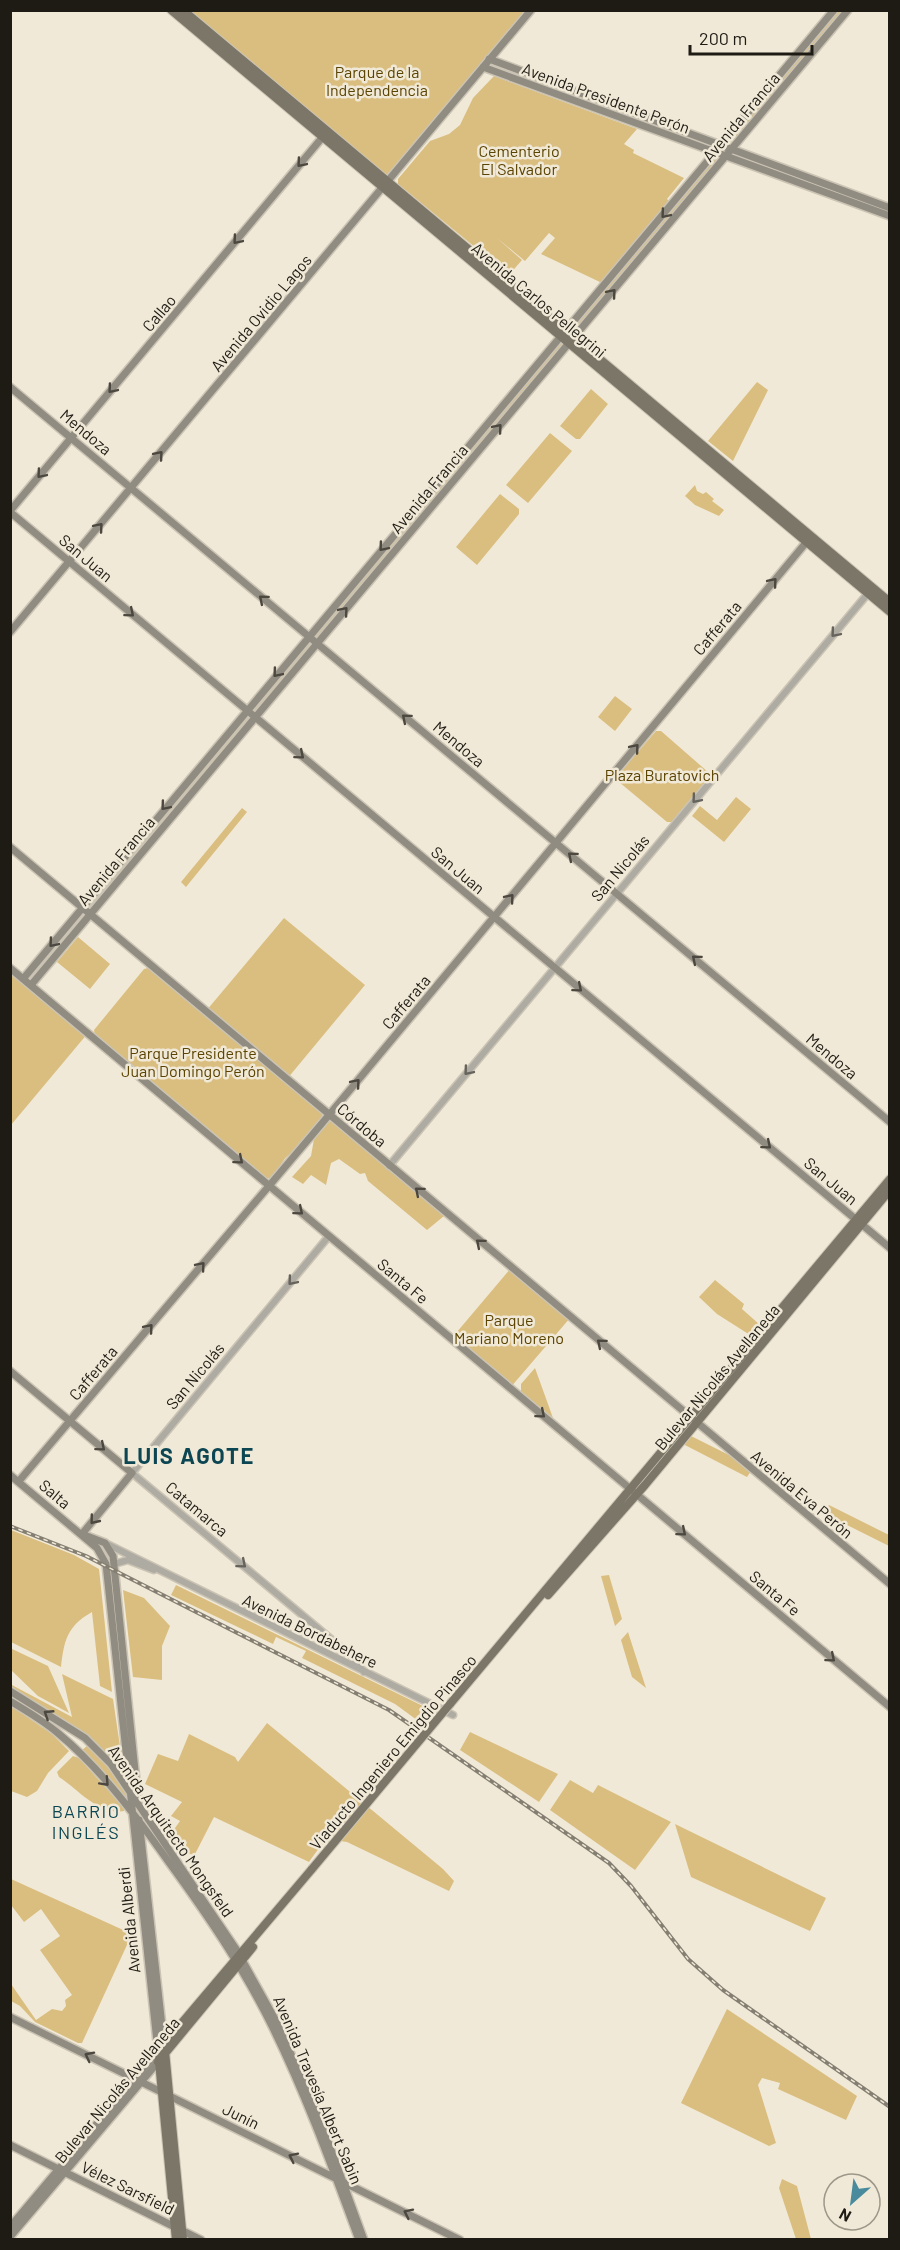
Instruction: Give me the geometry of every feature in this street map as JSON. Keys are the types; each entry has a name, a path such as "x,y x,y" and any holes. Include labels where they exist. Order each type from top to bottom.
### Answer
{"main road":[{"name":"Avenida Carlos Pellegrini","path":"171,10 386,185 809,539 871,591 890,612"},
{"name":"Avenida Carlos Pellegrini","path":"183,10 325,135"},
{"name":"Avenida Ovidio Lagos","path":"10,632 531,10"},
{"name":"Avenida Francia","path":"23,979 834,10"},
{"name":"Avenida Francia","path":"31,985 848,10"},
{"name":"Avenida Presidente Perón","path":"489,59 890,216"},
{"name":"Avenida Presidente Perón","path":"483,67 718,149"},
{"name":"Callao","path":"10,511 325,135"},
{"name":"Avenida Presidente Perón","path":"728,153 890,208"},
{"path":"691,182 698,189"},
{"path":"641,243 647,250"},
{"name":"Mendoza","path":"10,387 890,1122"},
{"name":"San Juan","path":"10,511 890,1248"},
{"name":"Cafferata","path":"18,1481 329,1115 809,539"},
{"name":"Avenida Carlos Pellegrini","path":"871,591 890,602"},
{"name":"Córdoba","path":"10,847 694,1421"},
{"name":"Santa Fe","path":"10,968 890,1707"},
{"name":"Bulevar Nicolás Avellaneda","path":"563,1578 859,1222 890,1179"},
{"name":"Bulevar Nicolás Avellaneda","path":"859,1222 890,1190"},
{"name":"Catamarca","path":"10,1371 132,1473"},
{"name":"Avenida Eva Perón","path":"694,1421 890,1584"},
{"name":"San Nicolás","path":"82,1534 132,1473"},
{"name":"Salta","path":"10,1475 82,1534"},
{"name":"Bulevar Nicolás Avellaneda","path":"566,1566 634,1492"},
{"name":"Avenida Bordabehere","path":"82,1534 105,1543"},
{"name":"Avenida Alberdi","path":"82,1534 97,1548 106,1564 134,1813 136,1866 161,2053 178,2228 176,2240"},
{"name":"Avenida Alberdi","path":"105,1543 110,1549 114,1564 164,2044 161,2053"},
{"name":"Viaducto Ingeniero Emigdio Pinasco","path":"239,1960 549,1590 566,1566"},
{"name":"Viaducto Ingeniero Emigdio Pinasco","path":"549,1590 563,1578"},
{"name":"Avenida Arquitecto Mongsfeld","path":"10,1691 85,1738 111,1764 239,1960"},
{"name":"Avenida Arquitecto Mongsfeld","path":"10,1701 65,1739 134,1813 239,1960"},
{"path":"111,1764 120,1764 128,1757"},
{"name":"Bulevar Nicolás Avellaneda","path":"10,2227 231,1974 239,1960"},
{"name":"Bulevar Nicolás Avellaneda","path":"164,2044 239,1960"},
{"name":"Avenida Travesía Albert Sabin","path":"239,1960 296,2078 359,2240"},
{"name":"Avenida Travesía Albert Sabin","path":"239,1960 276,2021 345,2182 364,2240"},
{"path":"231,1974 249,1983"},
{"name":"Junín","path":"10,2017 460,2240"},
{"name":"Bulevar Nicolás Avellaneda","path":"138,2080 159,2062 161,2053"},
{"name":"Avenida Alberdi","path":"159,2062 165,2094"},
{"name":"Vélez Sarsfield","path":"10,2145 201,2240"},
{"name":"Bulevar Nicolás Avellaneda","path":"10,2237 62,2170"},
{"name":"Avenida Alberdi","path":"178,2228 183,2240"}],"street":[{"name":"San Nicolás","path":"389,1166 871,591"},
{"name":"San Nicolás","path":"132,1473 329,1236"},
{"name":"Catamarca","path":"132,1473 351,1656 364,1672"},
{"name":"Avenida Bordabehere","path":"105,1543 147,1563 155,1570"},
{"name":"Avenida Bordabehere","path":"114,1564 128,1560 155,1570 453,1715"}],"green space":[{"name":"Parque de la Independencia","path":"171,11 531,11 388,182 566,331 834,11 848,11 574,338 889,602 889,612 569,344 90,914 82,907 561,337"},
{"name":"Cementerio El Salvador","path":"494,76 637,129 624,144 634,150 633,153 684,178 667,199 671,203 602,283 541,254 555,238 549,233 525,261 497,238 522,260 509,275 398,184 398,179 430,141 449,134 460,125 473,98"},
{"path":"757,382 768,390 733,461 708,441"},
{"path":"591,389 608,404 580,439 576,439 560,426"},
{"path":"550,433 572,451 528,503 506,485"},
{"path":"695,485 697,491 703,494 706,492 714,499 712,501 724,510 719,516 695,505 685,496"},
{"path":"500,494 519,509 519,514 477,565 456,547"},
{"path":"615,696 632,709 615,731 598,717"},
{"name":"Plaza Buratovich","path":"656,731 661,731 708,772 709,777 673,822 667,822 619,782 618,775"},
{"path":"736,797 751,809 724,842 692,816 700,806 717,820"},
{"path":"242,808 247,812 186,887 181,882"},
{"path":"284,918 365,985 287,1079 206,1011"},
{"path":"78,937 110,964 90,989 57,962"},
{"path":"11,968 88,1033 11,1125"},
{"name":"Parque Presidente Juan Domingo Perón","path":"148,968 322,1114 322,1119 294,1153 284,1160 271,1178 265,1178 95,1036 94,1030 144,969"},
{"path":"330,1120 444,1216 427,1230 368,1181 365,1173 360,1174 339,1159 331,1163 326,1185 311,1175 303,1184 292,1177 311,1156 314,1139"},
{"name":"Parque Mariano Moreno","path":"511,1268 570,1318 510,1388 451,1339"},
{"path":"715,1280 744,1304 742,1309 759,1324 750,1335 717,1314 699,1297"},
{"path":"535,1368 553,1418 521,1392 521,1384"},
{"path":"689,1435 731,1456 751,1471 747,1477 681,1443"},
{"path":"829,1505 889,1535 889,1546 823,1513"},
{"path":"11,1530 74,1555 99,1569 112,1692 100,1686 92,1612 77,1623 68,1635 61,1667 11,1642"},
{"path":"609,1575 622,1619 615,1626 601,1576"},
{"path":"176,1585 429,1709 421,1723 395,1704 302,1658 306,1651 276,1637 273,1644 171,1595"},
{"path":"123,1590 144,1598 170,1626 162,1646 162,1680 133,1677"},
{"path":"628,1632 646,1688 632,1677 621,1640"},
{"path":"10,1648 48,1666 69,1713 38,1696 11,1670"},
{"path":"62,1674 113,1699 122,1760 113,1761 89,1737 11,1687 10,1684 72,1717"},
{"path":"11,1706 52,1734 69,1751 48,1773 37,1791 27,1797 11,1791"},
{"path":"267,1723 443,1869 454,1881 449,1891 347,1842 332,1841 324,1844 309,1862 214,1817 194,1856 173,1845 170,1835 180,1821 171,1816 182,1802 145,1784 158,1754 178,1761 189,1734 235,1757 238,1762"},
{"path":"470,1732 558,1774 539,1802 460,1750"},
{"path":"88,1745 120,1778 125,1786 129,1803 81,1751"},
{"path":"73,1756 79,1758 124,1808 124,1811 97,1806 59,1777 57,1772"},
{"path":"570,1780 593,1793 598,1785 671,1822 635,1870 550,1810"},
{"path":"675,1824 826,1898 810,1931 691,1877"},
{"path":"11,1879 132,1934 82,2043 35,2022 20,2006 11,2001 11,1984 36,2020 52,2009 62,2011 66,2006 65,2000 72,1995 40,1950 60,1936 41,1909 24,1922 11,1905"},
{"path":"727,2009 857,2096 846,2120 778,2089 780,2083 762,2078 758,2085 776,2143 769,2146 681,2103"},
{"path":"782,2179 797,2186 811,2239 796,2239 779,2188"}],"railway":[{"path":"10,1526 86,1556 389,1710 609,1863 631,1886 688,1959 723,1990 890,2107"}],"district":[{"name":"LUIS AGOTE","path":"189,1456"},
{"name":"BARRIO INGLÉS","path":"86,1822"}]}
